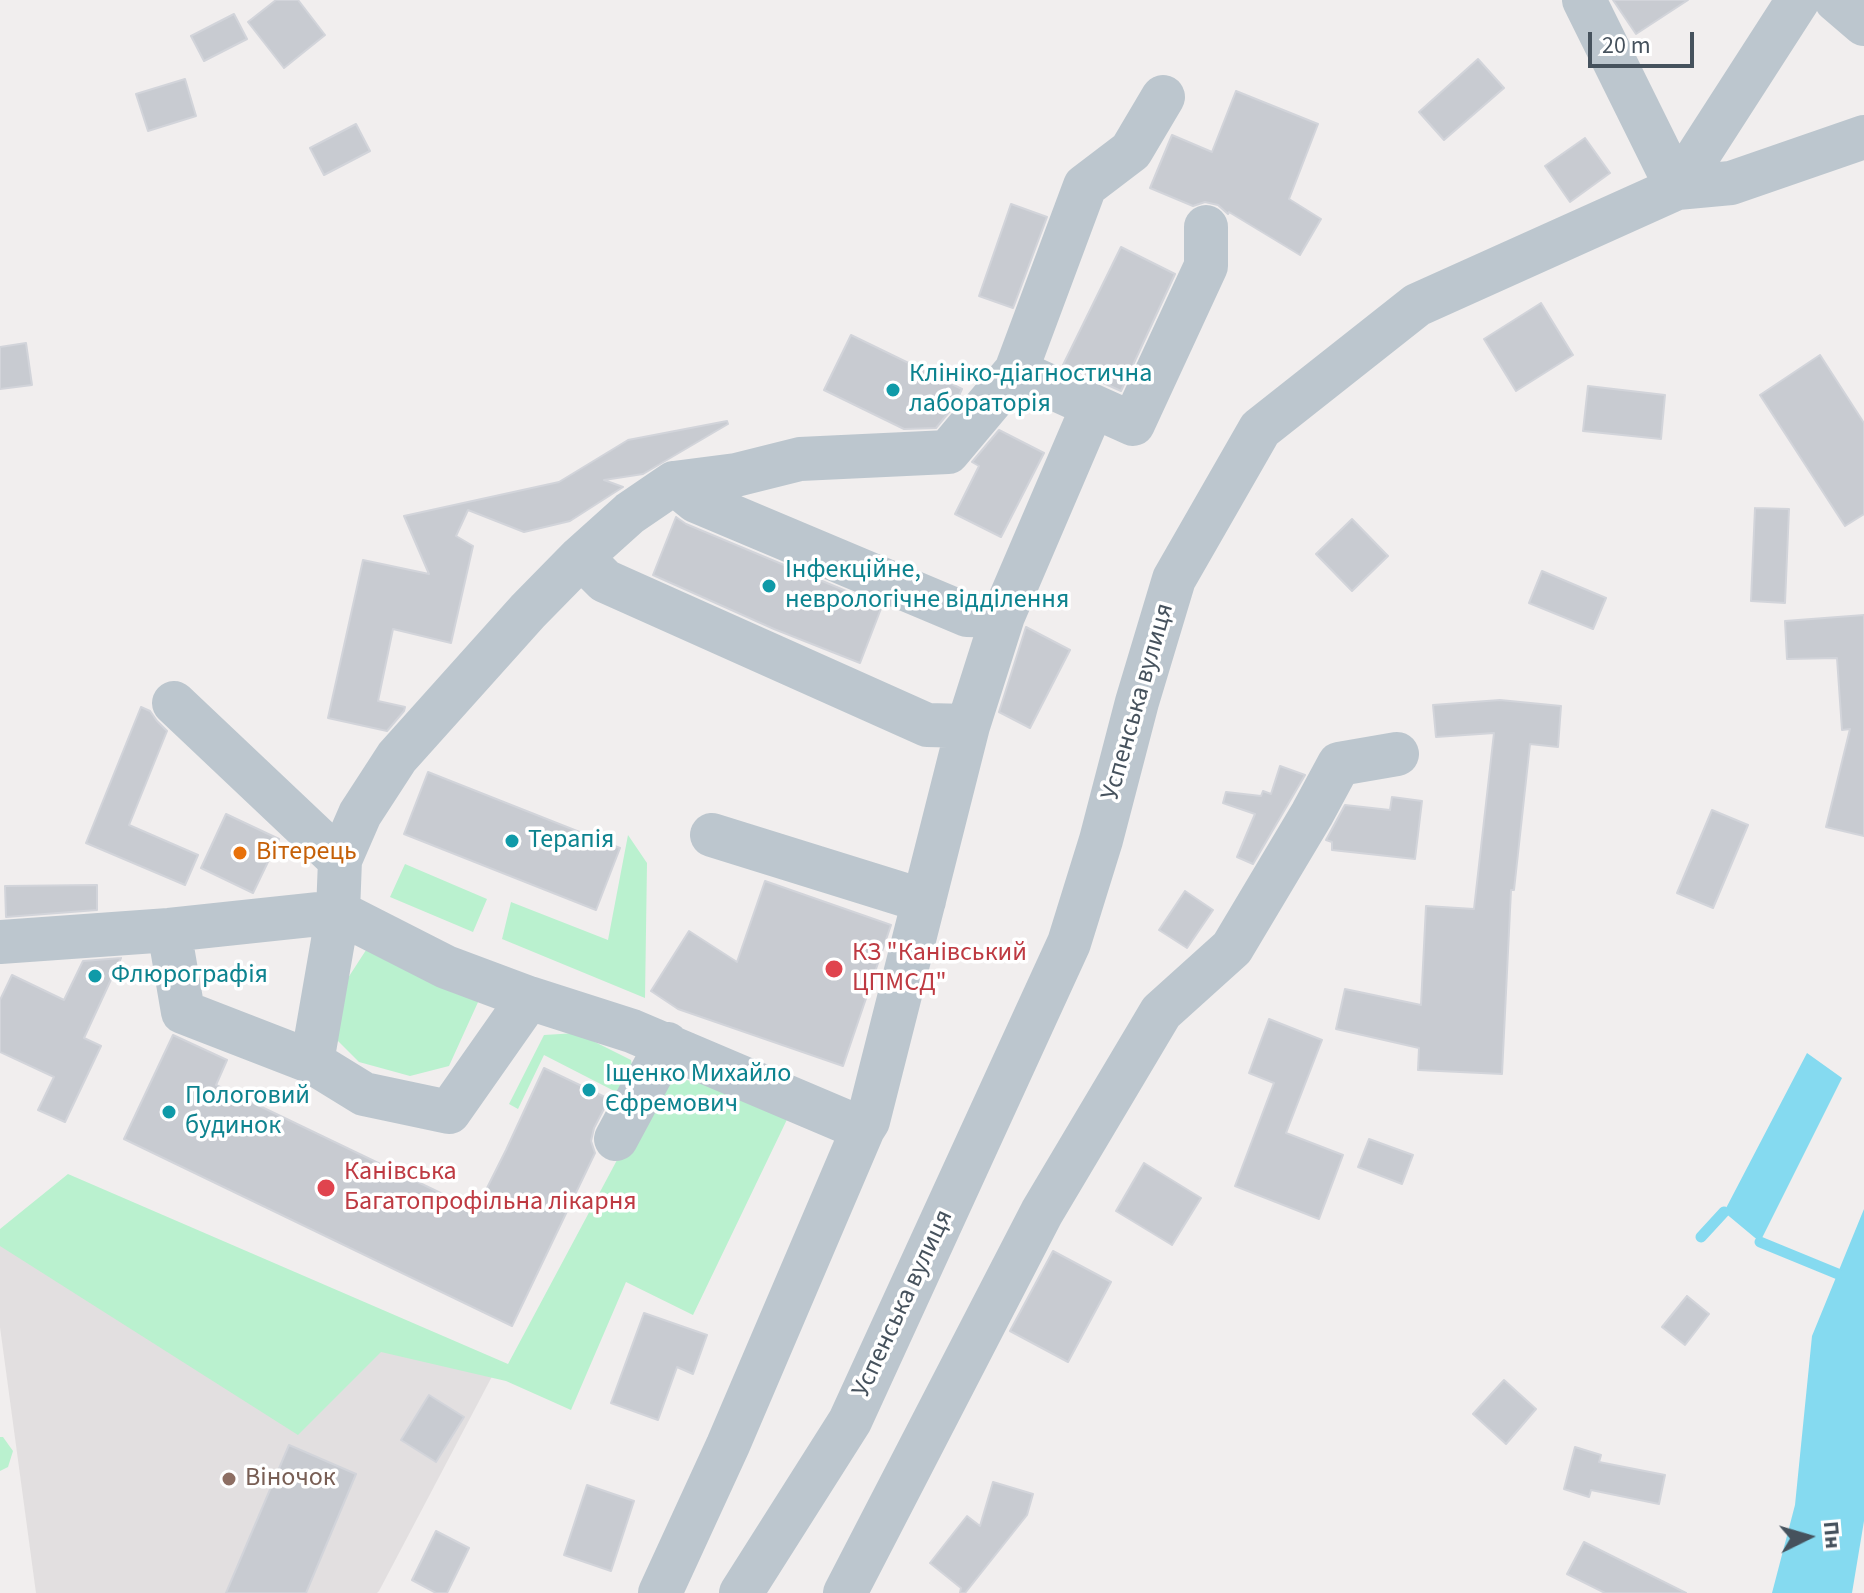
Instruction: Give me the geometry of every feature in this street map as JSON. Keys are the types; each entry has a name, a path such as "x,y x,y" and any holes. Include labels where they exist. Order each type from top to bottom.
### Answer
{"street":[{"path":"1584,0 1677,188"},
{"path":"1677,188 1798,0"},
{"path":"1836,0 1864,24"},
{"path":"312,1062 338,912 340,860 360,814 397,757 528,611 581,557 630,513 674,483 736,475 800,459 948,452 1016,371 1085,186 1131,151 1163,97"},
{"name":"Успенська вулиця","path":"741,1593 850,1421 1069,943 1174,579 1260,429 1417,305 1677,188 1731,183 1864,137"},
{"path":"1016,371 1133,424 1206,266 1206,227"},
{"path":"660,1593 728,1445 868,1121 968,726 1003,616 1093,406"},
{"path":"674,483 696,501 967,615 1003,616"},
{"path":"581,557 605,581 927,725 968,726"},
{"path":"174,703 340,860"},
{"path":"845,1593 1042,1212 1161,1012 1232,948 1339,764 1397,754"},
{"path":"712,835 924,901"},
{"path":"0,942 169,930 338,912 446,967 667,1044 863,1129"},
{"path":"169,930 183,1012 312,1062 364,1094 449,1112 529,998"},
{"path":"616,1139 667,1044"}],"shaded area":[{"name":"Віночок","path":"0,1229 497,1367 379,1591 36,1593 0,1327"}],"green space":[{"path":"628,835 647,863 645,998 502,939 511,902 608,940"},
{"path":"405,864 487,899 473,932 390,897"},
{"path":"368,947 484,989 449,1066 410,1076 359,1062 338,1041 335,998"},
{"path":"577,1033 631,1060 633,1070 622,1095 544,1055 518,1109 509,1104 544,1035"},
{"path":"663,1074 793,1107 693,1315 626,1282 571,1410 506,1381 381,1352 298,1435 0,1246 0,1229 68,1174 508,1364"},
{"path":"0,1437 13,1451 8,1467 0,1471"}],"water":[{"path":"1807,1053 1842,1078 1760,1242 1724,1212"},
{"path":"1864,1209 1864,1521 1852,1593 1772,1593 1795,1505 1812,1336"}],"building":[{"path":"276,0 298,0 325,35 284,68 248,22"},
{"path":"1613,0 1688,0 1636,34"},
{"path":"234,14 247,39 204,61 191,36"},
{"path":"1478,59 1504,88 1444,140 1419,112"},
{"path":"185,79 196,116 148,131 136,94"},
{"path":"1236,91 1318,124 1289,199 1321,219 1300,255 1228,214 1218,205 1205,202 1193,206 1150,188 1172,135 1212,152"},
{"path":"356,124 370,151 324,175 310,148"},
{"path":"1585,138 1610,173 1570,202 1545,166"},
{"path":"1011,204 1047,217 1013,308 979,296"},
{"path":"1121,247 1175,274 1121,391 1063,365"},
{"path":"1541,303 1573,355 1516,391 1484,339"},
{"name":"Клініко-діагностична лабораторія","path":"851,335 962,389 954,406 936,428 904,429 824,390"},
{"path":"26,343 32,385 0,389 0,347"},
{"path":"1820,355 1864,423 1864,514 1845,526 1760,395"},
{"path":"1588,386 1665,395 1661,439 1583,431"},
{"path":"727,421 728,424 643,474 604,480 623,487 570,521 524,532 468,510 456,536 473,546 451,643 393,629 378,701 405,707 404,711 387,731 328,718 363,560 429,574 404,516 559,482 628,440"},
{"path":"999,430 1044,453 1001,537 955,514 979,466 972,462"},
{"path":"1755,508 1789,509 1785,603 1751,601"},
{"name":"Інфекційне, неврологічне відділення","path":"676,517 686,524 882,606 860,663 653,575"},
{"path":"1352,519 1388,556 1352,591 1316,554"},
{"path":"1542,571 1606,598 1593,629 1529,603"},
{"path":"1864,615 1864,836 1826,827 1850,729 1842,730 1837,658 1787,659 1785,621"},
{"path":"1026,627 1070,650 1030,728 999,712"},
{"path":"1500,700 1561,706 1558,747 1530,744 1514,890 1511,890 1502,1074 1418,1070 1419,1048 1336,1029 1345,989 1421,1005 1426,906 1474,909 1494,733 1436,737 1433,705"},
{"path":"141,707 150,711 167,731 129,825 198,855 185,885 86,843"},
{"path":"1280,766 1305,775 1253,864 1237,857 1255,814 1223,803 1226,792 1261,796 1263,791 1271,794"},
{"name":"Терапія","path":"428,772 620,848 596,910 404,834"},
{"path":"1392,797 1422,801 1415,859 1332,850 1332,842 1326,840 1345,805 1390,810"},
{"path":"1712,810 1748,825 1713,908 1677,893"},
{"name":"Вітерець","path":"226,814 279,839 253,893 201,868"},
{"name":"КЗ \"Канівський ЦПМСД\"","path":"765,881 891,925 843,1066 678,1009 651,991 689,931 737,962"},
{"path":"97,885 97,910 6,917 5,886"},
{"path":"1185,891 1213,910 1187,948 1159,930"},
{"path":"121,958 84,1038 101,1046 65,1122 38,1110 54,1077 0,1052 0,1000 12,975 64,1000 83,961"},
{"path":"1269,1019 1322,1040 1286,1133 1343,1155 1319,1219 1235,1186 1274,1083 1249,1073"},
{"path":"173,1035 227,1060 216,1085 476,1210 544,1068 609,1099 594,1128 591,1141 595,1153 512,1326 124,1139"},
{"path":"1369,1139 1413,1155 1402,1184 1358,1167"},
{"path":"1144,1163 1201,1198 1172,1245 1116,1211"},
{"path":"1053,1251 1111,1282 1068,1362 1010,1331"},
{"path":"1687,1296 1709,1314 1685,1345 1662,1327"},
{"path":"644,1313 707,1335 693,1374 677,1367 658,1420 611,1403"},
{"path":"1504,1380 1536,1409 1506,1444 1473,1414"},
{"path":"429,1395 464,1417 436,1462 401,1440"},
{"path":"289,1445 356,1474 306,1593 226,1593"},
{"path":"1575,1447 1601,1455 1599,1462 1665,1475 1659,1504 1591,1490 1589,1497 1564,1489"},
{"path":"993,1482 1033,1494 1027,1515 965,1593 960,1593 961,1588 930,1563 967,1516 980,1526"},
{"path":"587,1485 634,1501 611,1571 564,1555"},
{"path":"436,1531 469,1548 447,1593 436,1593 412,1580"},
{"path":"1584,1542 1686,1593 1605,1593 1567,1574"}],"waterway":[{"path":"1701,1237 1724,1212"},
{"path":"1760,1242 1838,1274"}],"place":[{"name":"Клініко-діагностична лабораторія","path":"893,390"},
{"name":"Інфекційне, неврологічне відділення","path":"769,586"},
{"name":"Терапія","path":"512,841"},
{"name":"Вітерець","path":"240,853"},
{"name":"КЗ \"Канівський ЦПМСД\"","path":"834,969"},
{"name":"Флюрографія","path":"95,976"},
{"name":"Іщенко Михайло Єфремович","path":"589,1090"},
{"name":"Пологовий будинок","path":"169,1112"},
{"name":"Канівська Багатопрофільна лікарня","path":"326,1188"},
{"name":"Віночок","path":"229,1479"}]}
